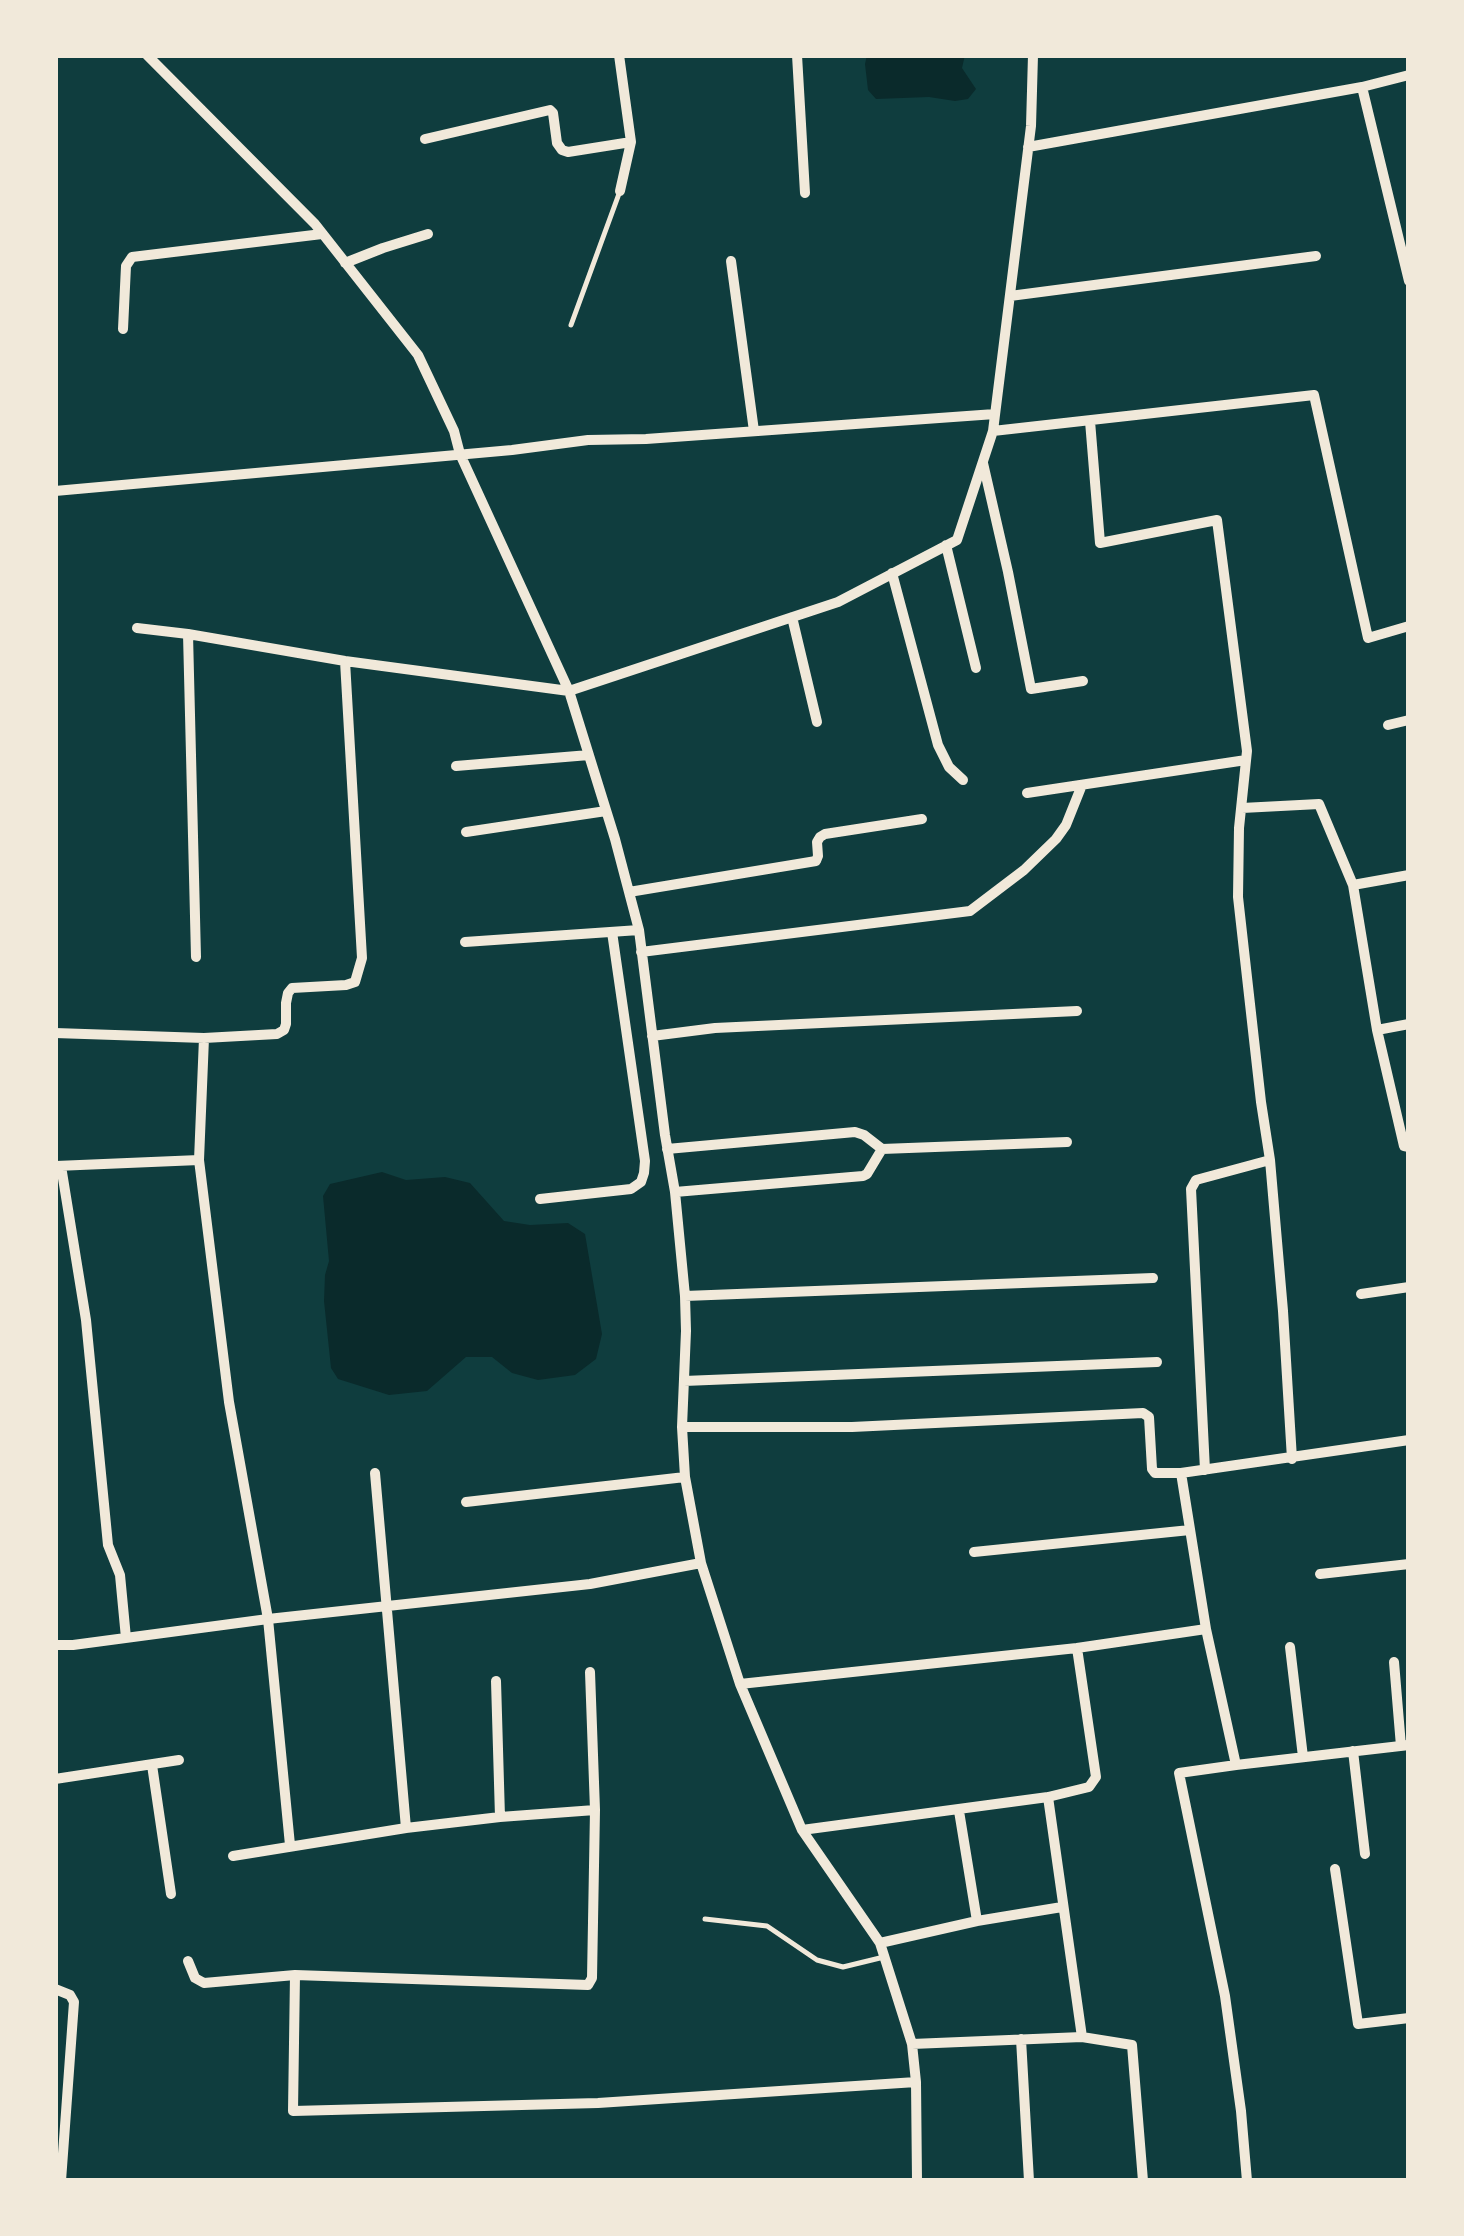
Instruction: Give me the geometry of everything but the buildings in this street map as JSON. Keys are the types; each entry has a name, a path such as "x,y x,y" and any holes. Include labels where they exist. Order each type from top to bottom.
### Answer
{"street":[{"path":"147,55 322,234 418,355 569,691 639,930 675,1192 684,1296 684,1476 701,1563 740,1684 802,1830 880,1943 912,2044 917,2181"},
{"path":"620,55 631,142 620,191"},
{"path":"798,55 805,193"},
{"path":"137,628 569,691 838,602 957,540 993,431 1031,126 1033,55"},
{"path":"1028,147 1362,87 1409,75"},
{"path":"1362,87 1409,281"},
{"path":"424,139 550,110 562,150 631,142"},
{"path":"124,329 126,266 132,258 322,234"},
{"path":"346,263 428,234"},
{"path":"1010,296 1316,256"},
{"path":"730,261 754,432"},
{"path":"993,431 1314,395 1368,638 1409,626"},
{"path":"55,491 588,440 995,414"},
{"path":"1090,420 1100,543 1217,520 1247,751 1239,828 1238,897 1270,1160 1292,1459"},
{"path":"983,462 1030,689 1083,682"},
{"path":"946,545 976,668"},
{"path":"892,573 938,745 962,780"},
{"path":"792,617 817,722"},
{"path":"188,634 196,956"},
{"path":"55,1033 204,1038 277,1034 286,1024 286,1003 292,988 355,982 362,958 345,661"},
{"path":"1388,725 1409,720"},
{"path":"456,766 589,754"},
{"path":"1027,793 1246,760"},
{"path":"642,952 970,911 1024,870 1056,839 1082,785"},
{"path":"1242,808 1319,804 1353,885 1377,1030 1404,1146 1409,1147"},
{"path":"466,832 606,811"},
{"path":"630,892 816,861 817,842 826,834 922,820"},
{"path":"1353,885 1409,875"},
{"path":"464,942 639,930"},
{"path":"540,1199 632,1189 644,1173 612,932"},
{"path":"652,1036 715,1028 1077,1011"},
{"path":"1377,1030 1409,1024"},
{"path":"204,1038 199,1160 229,1402 268,1619 290,1845"},
{"path":"667,1148 855,1132 864,1134 882,1150 1068,1142"},
{"path":"675,1192 863,1176 882,1150"},
{"path":"126,1638 120,1575 108,1546 86,1320 58,1166 199,1160"},
{"path":"1205,1470 1191,1190 1196,1180 1270,1160"},
{"path":"684,1296 1153,1278"},
{"path":"1361,1294 1409,1287"},
{"path":"684,1380 1156,1362"},
{"path":"682,1427 852,1427 1142,1413 1149,1418 1155,1473 1292,1459 1409,1440"},
{"path":"375,1472 406,1828"},
{"path":"1180,1473 1206,1629 1236,1765"},
{"path":"466,1502 684,1476"},
{"path":"974,1552 1190,1530"},
{"path":"55,1645 73,1646 268,1619 590,1584 701,1563"},
{"path":"1320,1574 1409,1564"},
{"path":"740,1684 1077,1648 1206,1629"},
{"path":"1290,1647 1303,1757"},
{"path":"802,1830 959,1811 1048,1797 1088,1786 1096,1777 1077,1648"},
{"path":"1248,2181 1225,1996 1180,1772 1405,1746 1394,1662"},
{"path":"188,1961 196,1978 204,1983 295,1974 588,1984 592,1978 594,1810 590,1672"},
{"path":"496,1681 500,1817"},
{"path":"1353,1752 1365,1854"},
{"path":"55,1779 179,1760"},
{"path":"152,1765 171,1894"},
{"path":"1048,1797 1082,2037"},
{"path":"233,1856 406,1828 594,1810"},
{"path":"959,1811 977,1921"},
{"path":"1334,1869 1358,2024 1409,2018"},
{"path":"880,1943 977,1921 1062,1908"},
{"path":"295,1974 292,2111 598,2103 916,2082"},
{"path":"55,1990 70,1995 74,2002 61,2181"},
{"path":"912,2044 1082,2037 1132,2045 1143,2181"},
{"path":"1020,2039 1029,2181"}],"lane":[{"path":"570,325 620,191"},
{"path":"705,1919 767,1926 817,1960 843,1967 884,1956"}],"water":[{"path":"867,55 965,55 962,68 976,89 968,99 955,101 929,97 876,99 868,90"},
{"path":"382,1172 406,1180 445,1177 470,1183 504,1221 530,1225 568,1223 585,1234 602,1334 596,1359 575,1375 538,1380 512,1373 492,1357 466,1357 427,1391 389,1395 338,1379 331,1368 324,1301 329,1261 323,1196 330,1184"}]}
